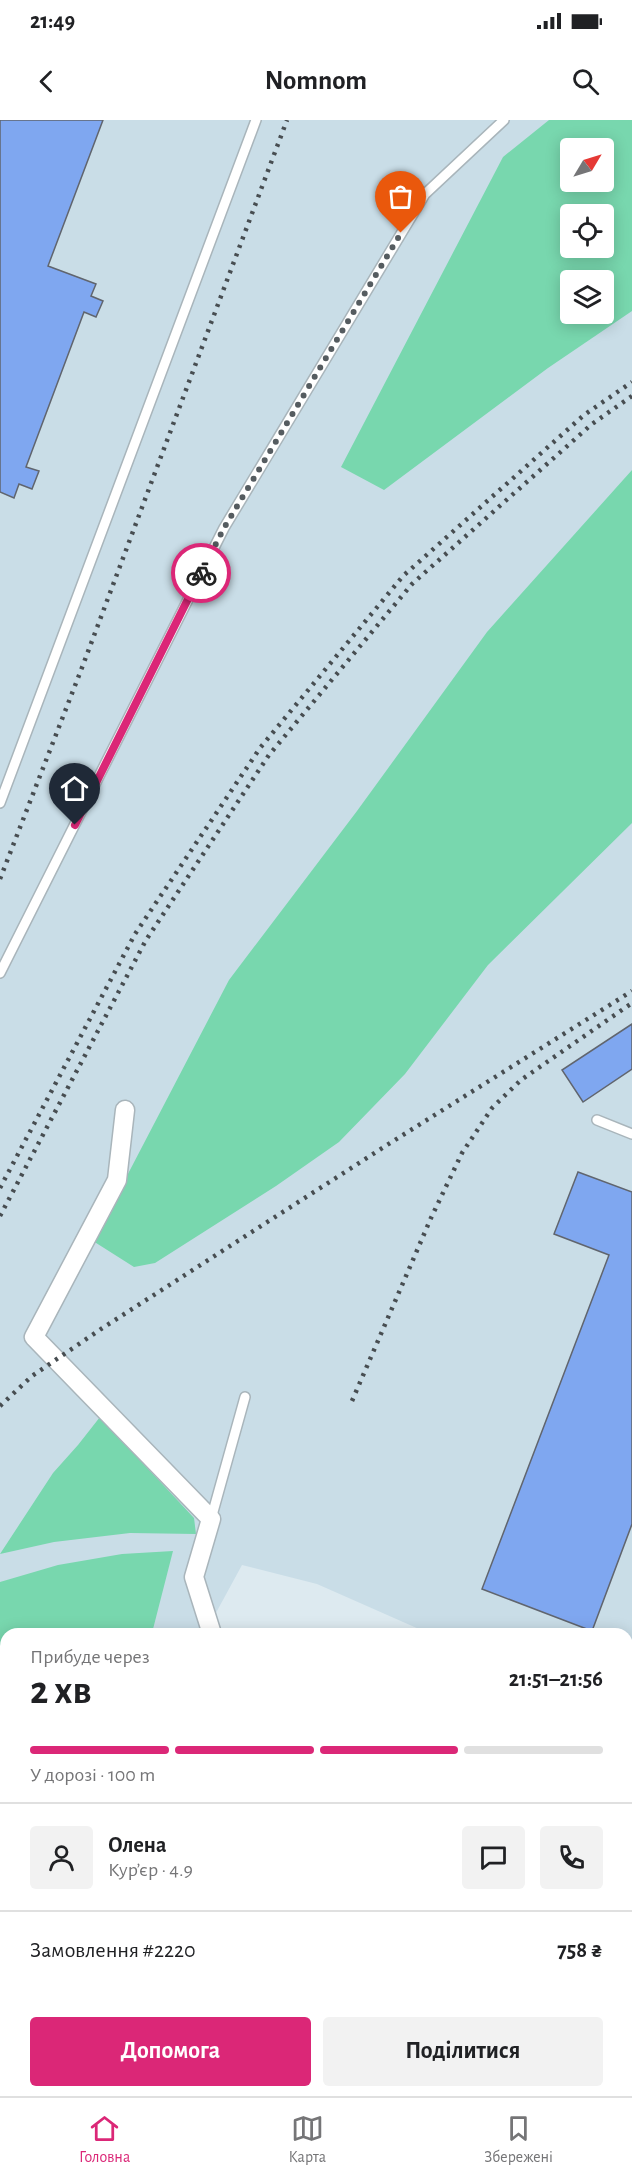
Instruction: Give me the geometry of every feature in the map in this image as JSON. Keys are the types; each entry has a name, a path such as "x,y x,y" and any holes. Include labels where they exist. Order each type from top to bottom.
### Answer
{"street":[{"path":"125,1110 117,1180 34,1338 211,1519 194,1576 210,1628"}],"lane":[{"path":"0,803 256,120"},
{"path":"0,973 224,528 425,194 504,120"},
{"path":"597,1120 632,1134"},
{"path":"211,1519 245,1397"}],"shaded area":[{"path":"0,120 632,120 632,1628 417,1628 317,1584 242,1565 208,1628 0,1628"}],"green space":[{"path":"549,120 632,120 632,311 614,323 614,270 560,270 560,324 613,324 548,368 384,490 341,467 503,157"},
{"path":"632,470 632,823 488,965 405,1074 339,1142 276,1186 155,1263 134,1267 93,1241 229,980 357,811 487,632"},
{"path":"100,1417 194,1518 196,1534 130,1533 54,1542 0,1554 53,1473"},
{"path":"173,1551 153,1628 0,1628 0,1582 58,1565 122,1554"}],"building":[{"path":"0,120 103,120 48,266 96,284 91,296 103,301 96,317 84,312 26,467 39,471 32,489 19,484 14,498 0,492"},
{"path":"632,1024 632,1069 583,1102 562,1070"},
{"path":"578,1172 632,1192 632,1524 593,1628 584,1628 482,1589 609,1255 554,1234"}],"railway":[{"path":"0,879 83,665 287,120"},
{"path":"0,1188 135,934 260,748 403,576 584,415 632,382"},
{"path":"0,1216 146,940 269,755 412,584 592,424 632,396"},
{"path":"0,1406 32,1376 101,1329 632,991"},
{"path":"352,1401 431,1218 462,1153 492,1108 521,1080 632,1003"}],"way so far":[{"path":"201,573 224,528 401,233"}],"route":[{"path":"75,825 201,573"}]}
